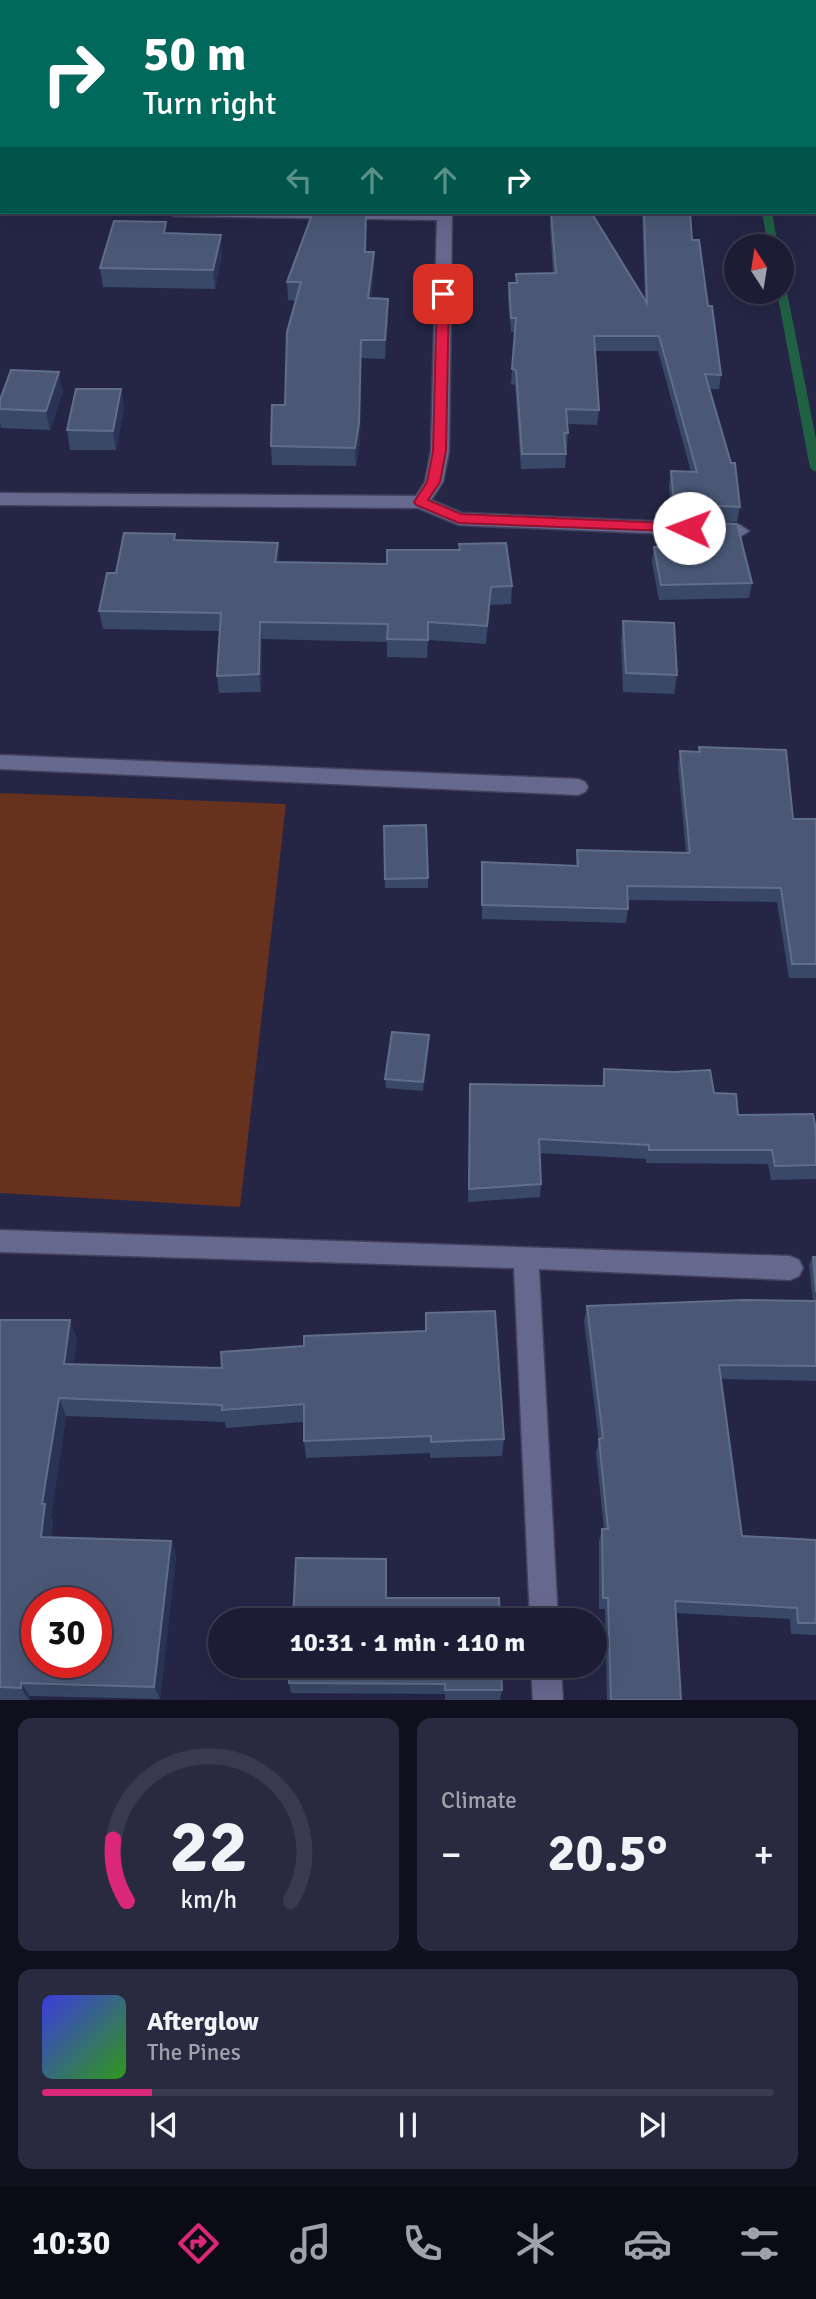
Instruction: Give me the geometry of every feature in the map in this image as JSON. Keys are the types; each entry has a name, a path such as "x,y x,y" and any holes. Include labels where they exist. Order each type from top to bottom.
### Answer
{"street":[{"path":"421,502 434,482 440,451 445,214"},
{"path":"0,499 421,502 459,519 740,531"},
{"path":"0,762 579,788"},
{"path":"0,1241 526,1256 790,1268"},
{"path":"526,1256 543,1608"},
{"path":"547,1678 548,1700"}],"shaded area":[{"path":"0,793 286,804 240,1207 0,1193"}],"building":[{"path":"312,214 366,214 365,252 374,252 368,298 388,299 385,340 361,340 359,423 355,448 271,446 272,405 285,405 287,332 301,282 287,282"},
{"path":"551,214 592,214 647,303 644,214 690,214 692,240 699,240 708,306 712,306 721,375 705,374 731,463 735,463 740,507 674,504 671,471 697,472 659,336 594,336 599,410 566,409 566,454 522,454 516,370 512,369 516,318 511,318 509,283 517,283 516,274 556,273"},
{"path":"114,221 166,222 164,233 221,235 213,270 100,268"},
{"path":"11,370 59,372 46,411 0,409 0,400"},
{"path":"76,389 121,389 113,431 67,430"},
{"path":"675,521 737,524 752,583 661,585 654,547 677,546"},
{"path":"124,533 175,534 174,540 278,543 275,562 387,564 387,550 460,550 459,544 506,543 512,586 491,587 487,626 428,622 428,640 387,639 388,624 260,622 259,674 217,676 221,613 99,611 107,573 116,573"},
{"path":"623,621 674,623 677,675 626,673"},
{"path":"699,747 786,750 793,819 816,819 816,964 792,964 781,888 627,886 628,909 482,905 482,862 578,866 577,850 690,853 680,751 700,752"},
{"path":"426,825 428,878 385,879 384,826"},
{"path":"392,1032 429,1035 423,1082 385,1079"},
{"path":"604,1069 674,1072 710,1070 714,1093 736,1094 738,1115 813,1114 816,1165 775,1166 772,1150 649,1150 649,1145 539,1139 541,1184 469,1189 470,1084 604,1086"},
{"path":"813,1257 816,1257 816,1292"},
{"path":"744,1300 816,1301 816,1366 719,1365 742,1536 816,1540 816,1623 798,1623 797,1608 675,1601 681,1700 611,1700 608,1598 603,1598 602,1529 608,1529 599,1439 603,1438 587,1306"},
{"path":"495,1311 504,1439 431,1442 431,1436 304,1441 304,1404 222,1410 222,1405 59,1398 42,1504 45,1504 41,1537 171,1541 154,1687 21,1683 21,1688 0,1687 0,1320 70,1320 64,1364 222,1368 221,1352 304,1346 304,1336 426,1331 426,1313"},
{"path":"296,1558 386,1559 386,1598 499,1598 499,1608 294,1608"},
{"path":"289,1678 502,1678 502,1690 445,1690 445,1684 289,1683"}],"waterway":[{"path":"767,214 771,234"},
{"path":"784,304 816,468"}],"route":[{"path":"443,294 440,451 434,482 421,502 459,519 689,528"}]}
